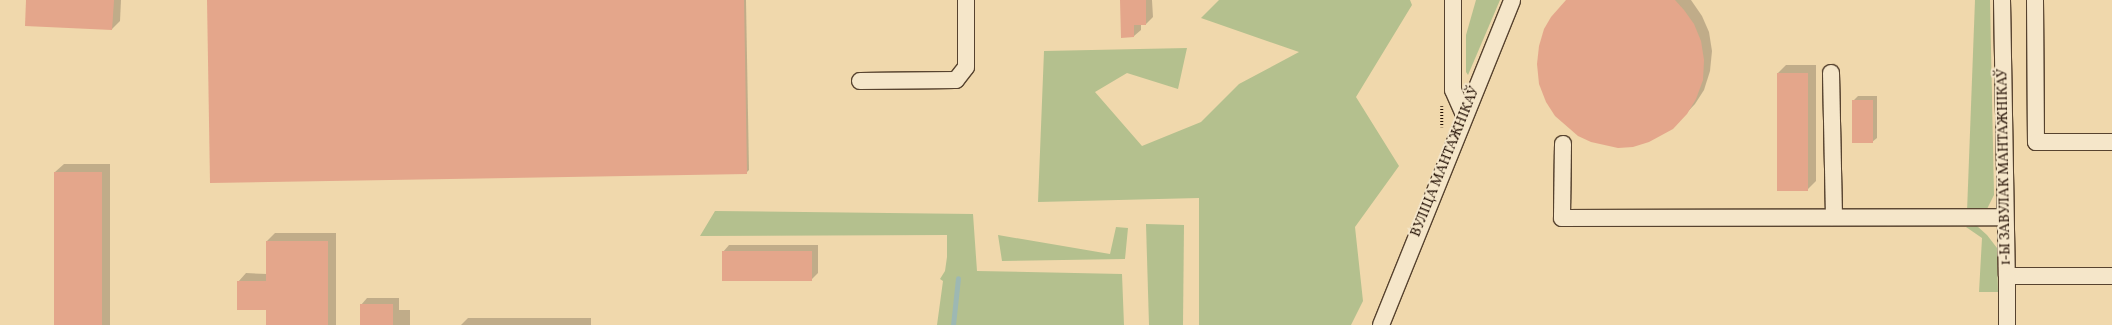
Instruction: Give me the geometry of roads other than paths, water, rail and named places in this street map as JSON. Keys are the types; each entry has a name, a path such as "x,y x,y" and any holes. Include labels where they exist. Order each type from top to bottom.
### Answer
{"street":[{"path":"860,81 956,80 966,67 966,0"},
{"path":"1453,0 1453,90 1464,115"},
{"name":"ВУЛІЦА МАНТАЖНІКАЎ","path":"1381,325 1464,115 1512,0"},
{"name":"1-Ы ЗАВУЛАК МАНТАЖНІКАЎ","path":"2002,0 2006,276 2112,276"},
{"path":"2035,0 2036,142 2112,142"},
{"path":"1831,73 1834,217"},
{"path":"1563,144 1562,218 2005,217"},
{"path":"2006,276 2007,325"}],"waterway":[{"path":"953,325 958,278"}]}
